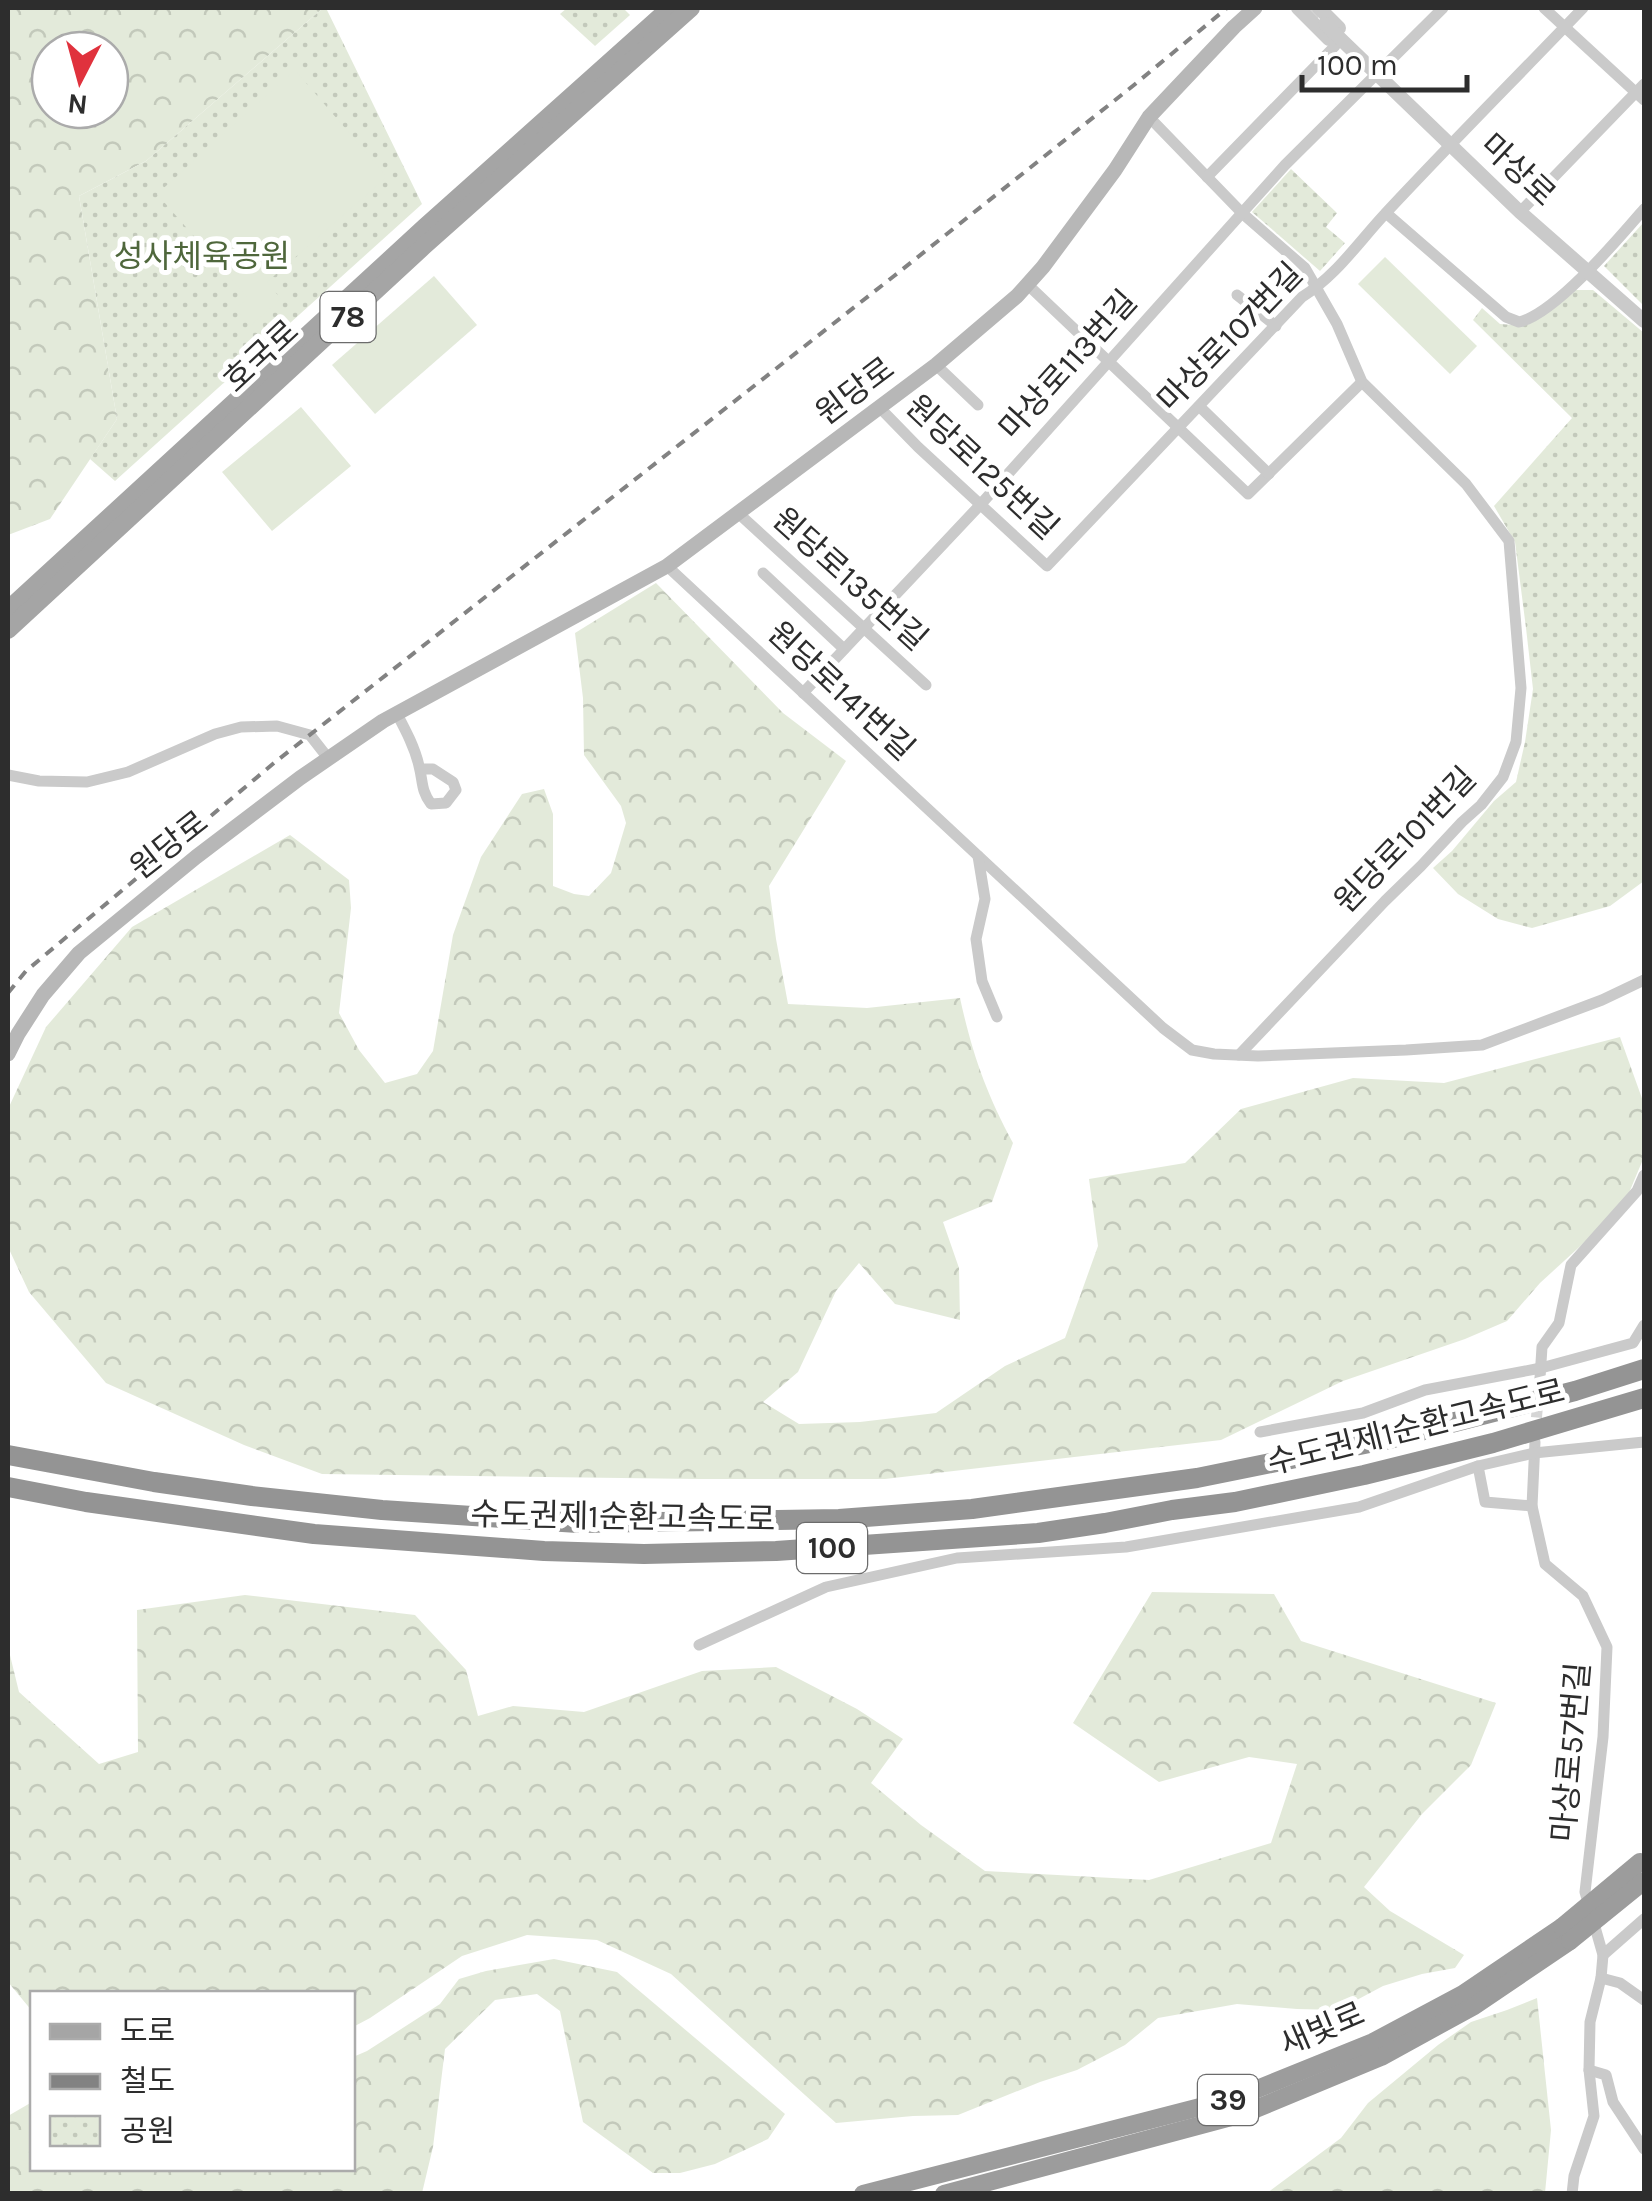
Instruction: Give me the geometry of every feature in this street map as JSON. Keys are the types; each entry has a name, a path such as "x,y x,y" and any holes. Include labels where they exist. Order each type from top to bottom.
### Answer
{"highway":[{"name":"수도권제1순환고속도로","path":"8,1456 252,1496 402,1511 578,1523 839,1519 972,1509 1197,1478 1389,1439 1644,1368"},
{"name":"수도권제1순환고속도로","path":"8,1487 314,1534 644,1554 776,1551 1038,1533 1235,1502 1492,1443 1644,1398"},
{"name":"새빛로","path":"863,2194 1235,2098 1373,2042 1566,1934 1642,1860"},
{"name":"새빛로","path":"944,2194 1246,2113 1381,2057 1474,2006 1566,1934 1644,1881"}],"main road":[{"name":"호국로","path":"8,610 670,8"},
{"name":"호국로","path":"8,630 424,246 691,8"},
{"name":"원당로","path":"8,1054 44,995 79,953 328,758 397,714 667,566 936,365 1028,284 1078,221 1149,118 1256,8"}],"street":[{"path":"1298,8 1350,62 1377,75"},
{"path":"1318,8 1362,50 1377,75"},
{"name":"마상로113번길","path":"802,692 981,504 1285,165 1443,8"},
{"path":"1520,212 1642,92 1544,8"},
{"name":"마상로107번길","path":"1047,566 1582,8"},
{"name":"마상로","path":"1325,24 1520,212 1644,320"},
{"path":"1206,176 1336,46"},
{"name":"원당로101번길","path":"1149,118 1242,212 1305,268 1337,324 1362,382 1466,484 1509,541 1521,688 1516,742 1503,777 1482,805 1395,890 1239,1055"},
{"path":"1386,213 1512,321 1532,318 1587,272 1644,209"},
{"path":"1028,284 1248,494 1362,382"},
{"path":"1237,296 1276,326"},
{"path":"936,365 978,406"},
{"path":"1200,407 1268,474"},
{"name":"원당로125번길","path":"879,408 1047,566"},
{"name":"원당로135번길","path":"738,513 926,685"},
{"name":"원당로141번길","path":"667,566 1163,1028 1192,1050 1239,1055"},
{"path":"763,573 844,649"},
{"path":"397,714 412,742 420,769"},
{"path":"8,776 88,782 128,772 215,734 242,727 277,726 310,735 328,758"},
{"path":"978,856 985,900 976,939 982,981 996,1017"},
{"path":"1239,1055 1482,1044 1602,1000 1644,980"},
{"path":"1540,1373 1542,1347 1559,1323 1571,1264 1637,1191 1644,1175"},
{"path":"1260,1432 1363,1413 1425,1390 1540,1373 1633,1343 1644,1325"},
{"path":"699,1645 826,1587 957,1558 1126,1547 1358,1507 1534,1448 1644,1442"},
{"name":"마상로57번길","path":"1534,1448 1532,1506 1545,1564 1583,1596 1607,1646 1603,1737 1585,1892 1603,1956 1590,2022 1594,2116 1572,2194"},
{"path":"1478,1466 1485,1502 1532,1506"},
{"path":"1603,1956 1644,1919"},
{"path":"1601,1978 1620,1982 1644,2000"},
{"path":"1590,2070 1606,2075 1613,2102 1644,2149"}],"green space":[{"path":"8,8 323,8 146,161 79,196 117,419 50,519 8,535"},
{"name":"성사체육공원","path":"323,8 422,204 115,481 90,459 117,419 79,196 146,161"},
{"path":"567,8 623,8 630,15 595,46 560,14"},
{"path":"295,70 387,177 267,282 281,299 250,326 235,309 248,298 157,194"},
{"path":"1291,169 1337,213 1326,227 1345,243 1320,271 1252,212"},
{"path":"1644,222 1644,306 1604,266"},
{"path":"1385,257 1477,346 1450,374 1358,284"},
{"path":"434,276 477,325 375,414 332,365"},
{"path":"1572,290 1593,290 1644,333 1644,881 1610,906 1532,928 1498,919 1458,894 1433,868 1516,782 1533,689 1515,542 1494,506 1572,418 1473,320 1482,308 1500,324 1514,325"},
{"path":"301,407 351,466 272,531 222,472"},
{"path":"656,583 783,713 846,761 769,886 788,1004 867,1008 960,998 981,1072 1013,1143 992,1202 943,1222 959,1268 960,1320 895,1304 859,1263 836,1291 798,1372 763,1402 799,1424 936,1413 1005,1366 1065,1338 1098,1246 1089,1179 1185,1163 1241,1109 1353,1078 1444,1083 1620,1037 1644,1104 1644,1157 1623,1207 1540,1283 1507,1321 1343,1381 1221,1440 885,1479 322,1474 244,1445 106,1383 29,1292 8,1247 8,1109 46,1027 132,927 290,835 349,880 351,908 339,1013 359,1050 385,1083 417,1074 433,1051 453,935 481,857 522,794 544,789 553,814 553,886 589,896 611,873 626,823 621,806 584,755 583,698 575,633"},
{"path":"1152,1592 1274,1594 1301,1641 1496,1703 1471,1765 1422,1814 1364,1887 1390,1911 1464,1955 1455,1968 1383,1986 1338,2010 1237,2004 1158,2018 1125,2045 1077,2070 958,2115 836,2123 671,1974 597,1940 527,1935 462,1956 355,2026 355,1991 30,1991 30,2009 8,1982 8,1647 19,1692 99,1764 138,1752 137,1610 245,1595 415,1615 466,1670 478,1716 513,1706 584,1712 702,1671 776,1667 857,1709 903,1739 871,1783 985,1871 1149,1880 1271,1843 1297,1764 1249,1757 1159,1782 1073,1723"},
{"path":"554,1959 617,1972 785,2114 768,2139 715,2164 680,2173 653,2173 583,2122 560,2011 537,1994 495,2000 445,2049 433,2147 422,2193 8,2193 8,2116 30,2103 30,2171 355,2171 355,2056 440,2004 459,1979"},
{"path":"1537,1998 1551,2130 1545,2193 1267,2193 1341,2138 1368,2103 1438,2045 1471,2022"}],"tunnel":[{"path":"1308,8 1325,24"},
{"path":"1535,1434 1540,1378"}],"railway":[{"path":"8,993 26,971 274,763 894,276 1227,8"}]}
